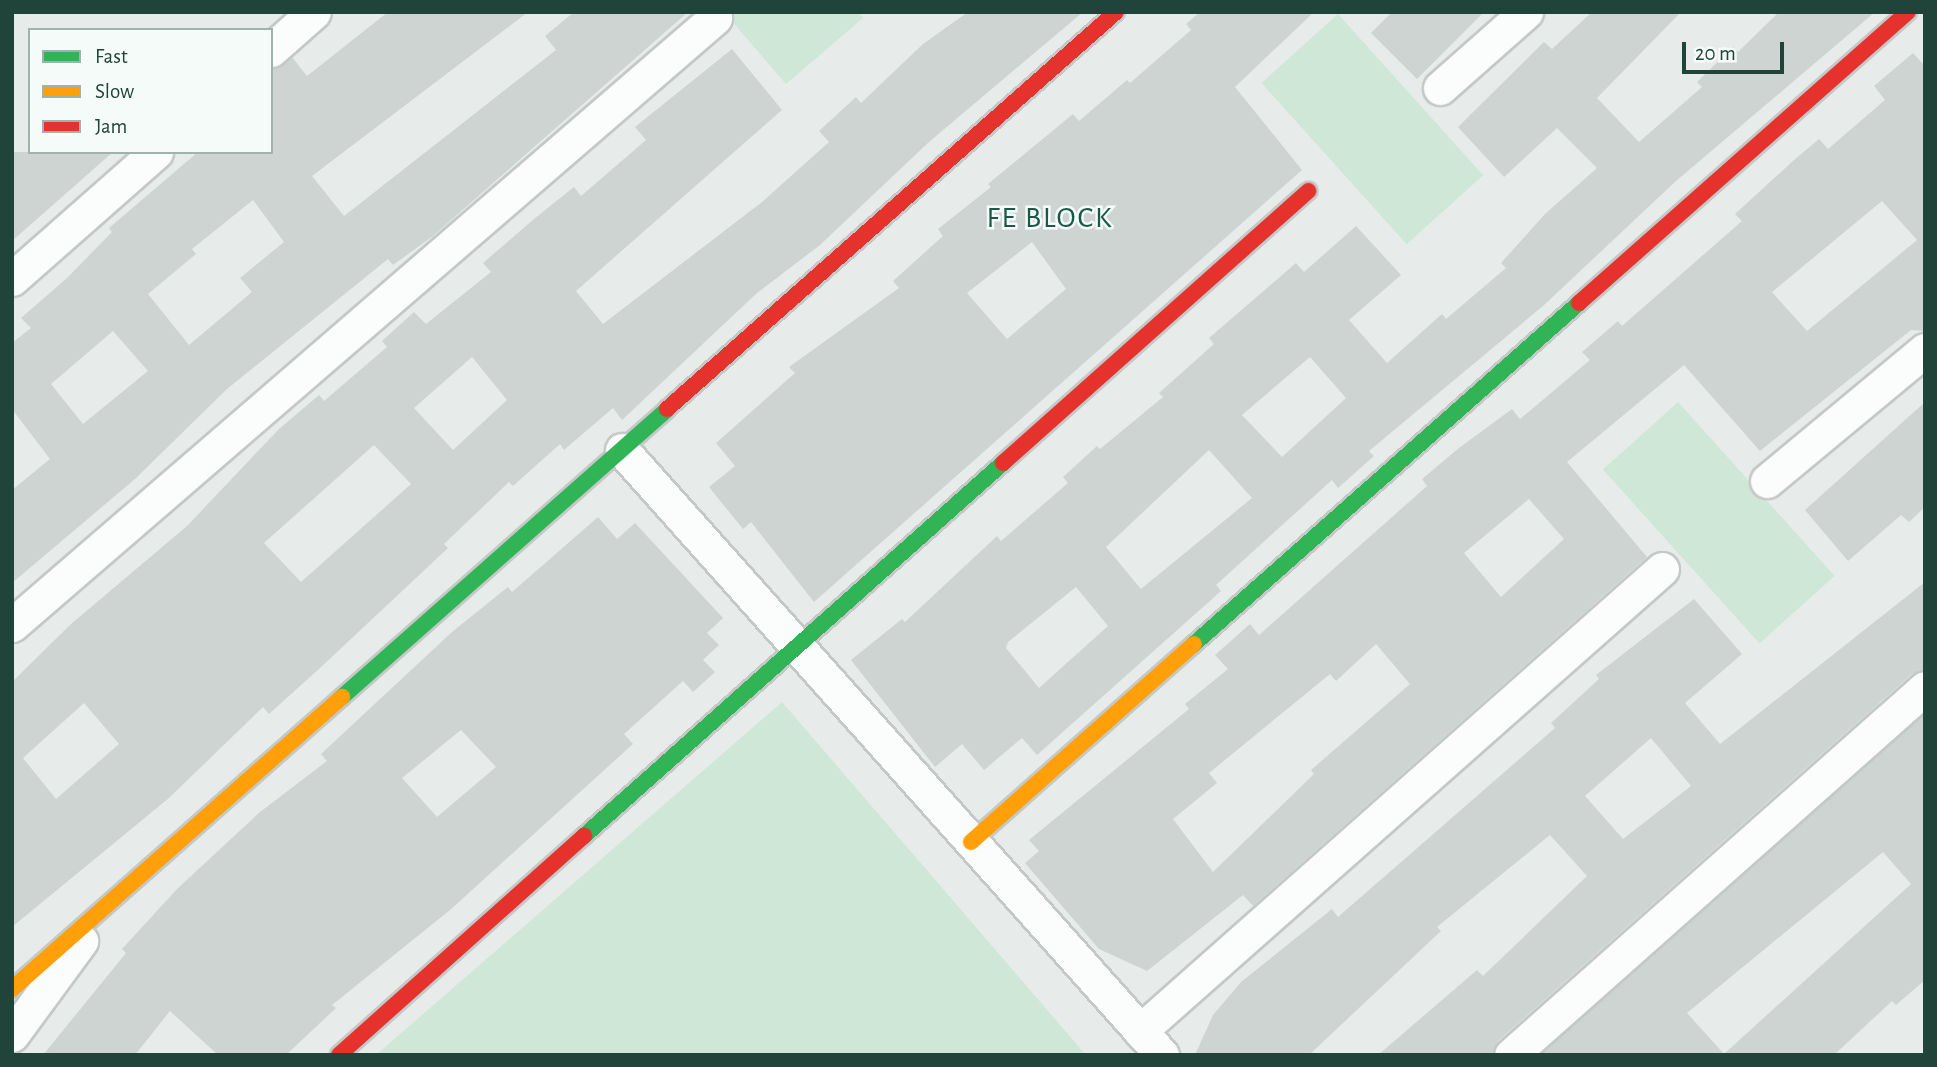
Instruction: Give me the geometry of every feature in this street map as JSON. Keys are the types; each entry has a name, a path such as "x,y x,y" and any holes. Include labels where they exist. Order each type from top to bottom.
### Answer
{"street":[{"path":"273,48 314,12"},
{"path":"12,989 1116,12"},
{"path":"1440,88 1526,12"},
{"path":"971,842 1908,12"},
{"path":"12,625 715,18"},
{"path":"12,279 154,154"},
{"path":"339,1055 1308,191"},
{"path":"1767,481 1925,350"},
{"path":"622,450 1151,1043 1662,569"},
{"path":"1511,1055 1925,688"},
{"path":"12,1035 109,905"}],"green space":[{"path":"724,12 858,12 863,18 786,84"},
{"path":"1338,14 1483,175 1407,244 1261,83"},
{"path":"1678,402 1835,576 1760,643 1603,470"},
{"path":"782,702 1086,1055 376,1055"}],"building":[{"path":"388,12 528,12 312,176 344,216 556,50 545,36 574,12 688,12 433,236 393,265 388,259 227,389 135,479 12,583 12,490 50,459 12,409 12,343 31,328 21,318 67,278 112,232 109,228 196,154 273,154 273,68 292,57 307,76","holes":["253,200 284,242 240,278 252,292 189,345 148,294 196,254 192,249","113,331 148,371 83,424 51,384"]},
{"path":"968,12 1083,12 929,142 820,245 757,293 622,420 613,408 564,450 560,444 513,486 509,482 444,544 448,548 269,714 263,707 169,798 12,927 12,682 71,624 187,526 279,429 319,395 324,401 387,347 382,341 414,312 426,324 491,272 483,263 534,219 574,187 581,196 646,140 635,127 732,49 782,110 576,291 603,324 762,202 829,142 819,131 856,97 861,103 923,44","holes":["472,357 507,400 453,450 414,408","374,445 411,484 301,582 264,543","84,703 119,744 56,799 23,758"]},
{"path":"1200,12 1314,12 1235,87 1302,170 814,602 751,522 743,529 709,487 735,466 716,443 795,373 789,367 899,288 893,281 943,236 938,229 991,187 988,184 1073,114 1079,121 1127,80 1130,83 1191,30 1186,24","holes":["1032,242 1066,289 1007,339 967,293"]},
{"path":"1392,12 1484,12 1417,79 1371,33"},
{"path":"1592,12 1681,12 1597,98 1639,142 1702,87 1697,82 1733,47 1738,52 1779,12 1875,12 1676,181 1543,306 1369,451 1374,456 1338,488 1332,480 1216,585 1221,591 1037,755 1022,738 984,770 962,744 935,767 851,660 902,619 905,622 997,536 1001,541 1068,483 1063,477 1097,446 1100,449 1163,397 1159,393 1214,344 1209,338 1296,263 1304,272 1356,226 1401,275 1349,320 1387,363 1442,314 1446,319 1506,268 1501,263 1545,214 1597,168 1557,128 1504,177 1458,127 1544,42 1552,49","holes":["1310,357 1346,398 1282,457 1242,415","1209,450 1252,498 1141,589 1106,547","1076,587 1108,626 1039,688 1006,648 1008,642"]},
{"path":"1913,53 1925,66 1925,331 1911,330 1760,451 1684,365 1567,462 1647,557 1253,906 1243,895 1147,971 1099,949 1025,863 1039,851 1029,840 1189,709 1185,704 1228,669 1215,655 1250,624 1259,635 1427,486 1422,479 1459,448 1512,409 1520,419 1590,360 1582,352 1618,321 1622,326 1742,221 1735,214 1794,160 1819,139 1828,149 1885,100 1874,86","holes":["1882,201 1917,240 1807,331 1772,292","1529,499 1564,539 1501,597 1464,553","1376,644 1410,684 1311,770 1314,774 1213,872 1173,819 1217,783 1209,773 1330,674 1336,681"]},
{"path":"12,152 111,154 12,241"},
{"path":"1925,402 1925,507 1909,522 1901,515 1848,561 1805,510"},
{"path":"598,517 617,539 635,523 723,618 707,633 719,645 703,660 715,672 693,692 683,681 624,734 633,744 450,910 332,1005 336,1008 286,1055 218,1055 170,1011 135,1055 43,1055 126,953 122,949 177,889 260,812 327,761 321,754 452,632 508,587 512,592","holes":["461,730 496,767 437,817 402,778"]},
{"path":"1925,582 1925,669 1912,674 1498,1041 1492,1055 1378,1055 1477,970 1483,976 1587,876 1550,835 1437,927 1441,931 1309,1055 1195,1055 1213,1015 1241,982 1332,909 1338,917 1555,728 1551,723 1599,679 1596,675 1694,599 1742,654 1685,703 1720,744","holes":["1651,738 1691,786 1623,839 1585,796"]},
{"path":"1925,714 1925,980 1896,1005 1892,1001 1834,1055 1540,1055","holes":["1883,852 1911,884 1724,1054 1687,1013"]}],"traffic: fast":[{"path":"1194,644 1579,303"},
{"path":"342,697 667,409"},
{"path":"584,836 1003,463"}],"traffic: slow":[{"path":"971,842 1194,644"},
{"path":"12,989 342,697"}],"traffic: jam":[{"path":"667,409 1116,12"},
{"path":"1579,303 1908,12"},
{"path":"1003,463 1308,191"},
{"path":"339,1055 584,836"}],"district":[{"name":"FE BLOCK","path":"1050,218"}]}
